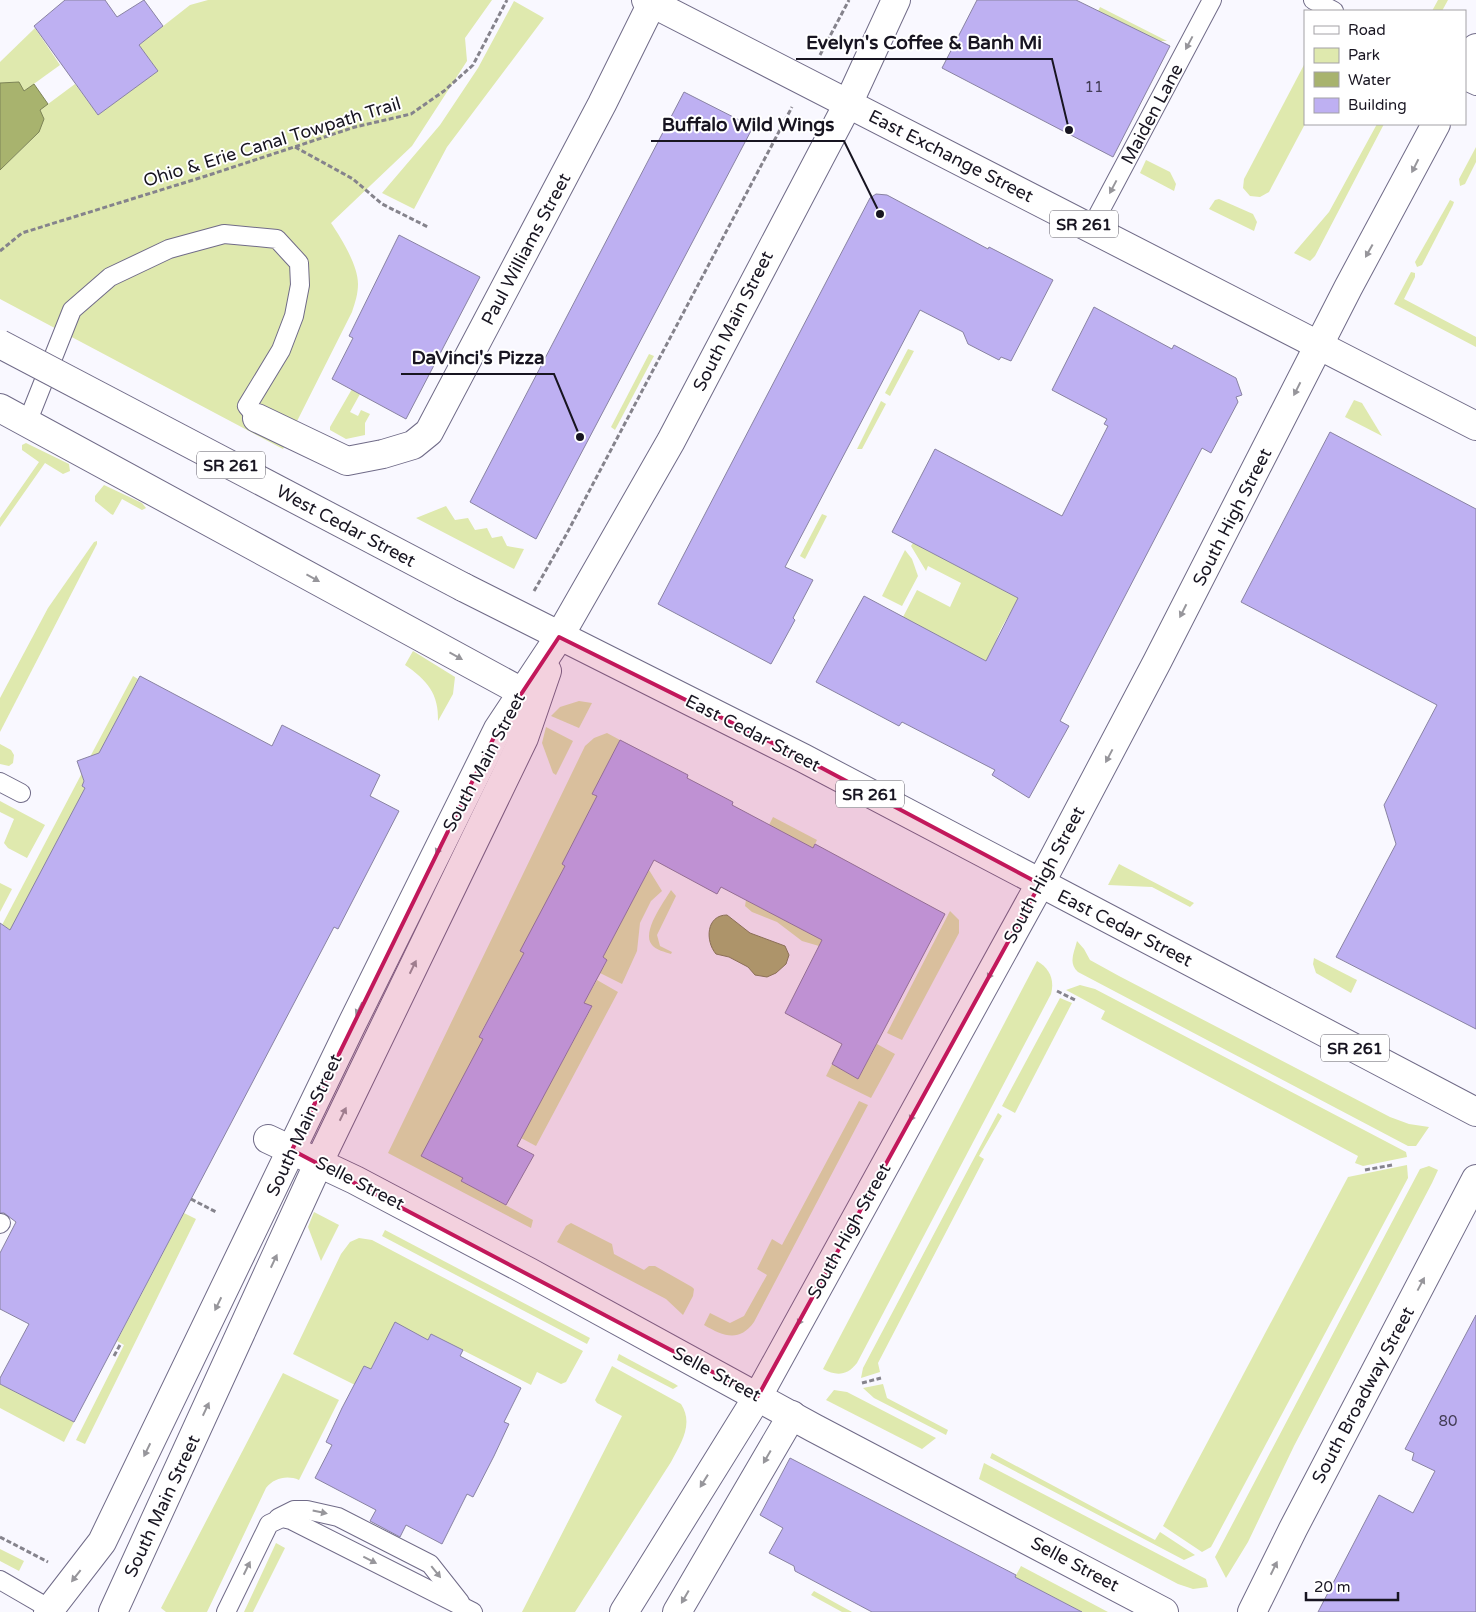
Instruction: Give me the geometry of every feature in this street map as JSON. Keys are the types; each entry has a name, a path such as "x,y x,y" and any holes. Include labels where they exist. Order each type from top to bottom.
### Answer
{"main road":[{"name":"South Main Street","path":"51,1611 102,1542 280,1144 350,1026 498,729 559,637 671,441 848,104 896,0"},
{"name":"SR 261","path":"649,2 848,104"},
{"name":"Paul Williams Street","path":"257,418 347,461 383,454 412,445 429,432 602,104 649,2"},
{"path":"1466,67 1476,48"},
{"name":"East Exchange Street","path":"848,104 1476,426"},
{"name":"South High Street","path":"624,1612 758,1396 1040,884 1153,671 1319,345 1435,125"},
{"name":"West Cedar Street","path":"0,344 559,637"},
{"path":"0,408 522,692"},
{"name":"South Main Street","path":"113,1612 319,1162 524,738 559,637"},
{"name":"East Cedar Street","path":"559,637 803,758 1476,1112"},
{"name":"Selle Street","path":"280,1144 319,1162 529,1272 1164,1612"},
{"name":"South Broadway Street","path":"1252,1612 1293,1529 1476,1179"},
{"path":"677,1612 792,1414"}],"lane":[{"name":"Maiden Lane","path":"1091,228 1212,0"},
{"path":"1313,0 1332,10"},
{"path":"27,423 72,310 110,277 169,249 224,234 277,239 299,263 300,285 294,316 281,350 248,406 257,418"},
{"path":"0,782 21,793"},
{"path":"226,1612 265,1531 273,1520 294,1510 307,1510 338,1517 430,1564 453,1595 473,1612"},
{"path":"273,1520 282,1518 291,1520 473,1612"},
{"path":"0,1580 51,1611"}],"path":[{"name":"Ohio & Erie Canal Towpath Trail","path":"0,251 22,233 355,127 411,114 473,65 508,0"},
{"path":"835,26 849,0"},
{"path":"773,144 806,82"},
{"path":"294,146 353,179 382,204 428,227"},
{"path":"1057,990 1075,1000"},
{"path":"1365,1170 1392,1165"},
{"path":"191,1200 216,1212"},
{"path":"114,1356 121,1343"},
{"path":"862,1383 881,1378"},
{"path":"0,1537 56,1566"}],"highlighted area":[{"path":"559,637 803,758 1040,884 758,1396 292,1150 498,729"}],"green space":[{"path":"208,0 492,0 465,38 467,61 412,146 331,223 348,252 355,269 358,284 357,295 352,312 283,449 0,299 0,170 39,132 40,110 75,84 98,115 158,71 139,45 190,5"},
{"path":"1438,0 1448,0 1443,10 1433,10"},
{"path":"514,1 544,18 447,147 414,209 382,193 440,125 478,68"},
{"path":"1100,7 1167,41 1159,41 1098,11"},
{"path":"35,28 60,65 24,91 0,83 0,62"},
{"path":"1304,65 1304,125 1269,192 1260,197 1250,196 1243,188 1244,179"},
{"path":"1376,125 1383,125 1315,256 1310,261 1294,253 1329,212"},
{"path":"1476,147 1476,162 1465,184 1460,186 1459,179"},
{"path":"1146,160 1170,172 1176,184 1174,191 1140,173"},
{"path":"1219,199 1253,214 1257,222 1254,231 1209,209 1215,200"},
{"path":"1450,200 1454,202 1453,205 1422,265 1417,267 1415,262"},
{"path":"1411,272 1415,273 1415,277 1404,299 1476,337 1476,347 1394,304"},
{"path":"908,349 914,351 890,396 885,393"},
{"path":"649,354 654,356 615,430 611,427"},
{"path":"352,389 360,394 350,412 358,416 361,410 370,414 365,423 365,435 346,439 330,430 330,427"},
{"path":"1354,400 1362,403 1382,436 1345,417"},
{"path":"881,401 886,404 862,449 857,449"},
{"path":"26,443 69,464 70,471 63,474 45,463 0,527 0,518 39,462 22,450 22,445"},
{"path":"104,485 142,503 146,508 142,510 122,499 113,515 111,514 95,501 95,496"},
{"path":"446,506 455,520 468,518 475,530 487,528 492,538 502,536 507,546 524,549 514,569 416,518"},
{"path":"822,514 827,516 805,559 800,556"},
{"path":"97,541 0,732 0,698 48,608 94,542"},
{"path":"913,543 1024,601 1011,613 1001,629 994,647 991,664 903,617 917,590 950,607 961,583 928,566 926,571 911,546"},
{"path":"905,550 912,559 918,576 902,606 882,596"},
{"path":"413,651 455,677 453,694 438,721 438,711 430,688 420,676 405,665"},
{"path":"133,676 138,679 99,754 90,757"},
{"path":"579,701 592,703 579,728 551,716 560,707"},
{"path":"546,727 573,741 556,775 553,773 542,743"},
{"path":"607,733 620,740 592,794 597,796 562,864 565,866 524,953 479,1036 483,1039 422,1156 463,1178 461,1181 533,1220 531,1228 388,1153 585,746 594,738"},
{"path":"0,744 11,750 14,755 13,763 9,766 0,764"},
{"path":"82,773 85,788 11,930 2,925"},
{"path":"0,801 45,825 27,858 8,848 4,843 14,819 0,812"},
{"path":"773,817 817,840 813,848 769,825"},
{"path":"1119,864 1194,903 1190,907 1152,887 1108,885"},
{"path":"649,870 662,891 651,901 640,923 637,951 622,984 600,973 607,961 603,957"},
{"path":"0,883 12,889 0,912"},
{"path":"671,890 676,896 657,935 660,946 672,952 671,954 654,947 649,939 649,933 659,909"},
{"path":"746,900 804,930 843,947 821,987 803,977 809,974 819,946 802,941 777,922 752,912 745,906"},
{"path":"950,911 959,920 959,933 902,1040 887,1033"},
{"path":"1077,941 1090,960 1119,976 1390,1117 1409,1124 1429,1127 1416,1146 1408,1146 1078,972 1072,961"},
{"path":"1314,958 1357,980 1351,993 1316,973 1313,964"},
{"path":"1037,961 1050,974 1051,994 857,1363 841,1374 823,1369"},
{"path":"597,980 618,992 536,1146 521,1138 592,1007 584,1003"},
{"path":"1080,985 1095,989 1406,1152 1407,1157 1363,1166 1355,1163 1358,1156 1101,1019 1105,1011 1066,990"},
{"path":"1060,998 1072,1003 1015,1113 1002,1106"},
{"path":"877,1044 895,1054 871,1098 826,1076 832,1064 858,1079"},
{"path":"859,1101 868,1105 754,1322 743,1333 730,1336 704,1325 710,1313 730,1323 744,1316 767,1275 757,1269 772,1239 782,1245"},
{"path":"998,1113 1002,1116 979,1156 984,1159 878,1363 880,1372 861,1378 863,1368"},
{"path":"1407,1165 1408,1178 1211,1547 1202,1552 1163,1526 1348,1177"},
{"path":"1429,1166 1438,1170 1432,1183 1294,1446 1248,1542 1226,1578 1215,1557 1420,1169"},
{"path":"314,1212 339,1225 321,1261 308,1227"},
{"path":"184,1213 196,1219 85,1444 76,1440 124,1345 117,1341"},
{"path":"571,1223 612,1244 614,1254 644,1270 649,1266 655,1266 692,1287 694,1289 693,1296 683,1315 666,1299 557,1242 566,1226"},
{"path":"385,1230 590,1338 587,1344 382,1236"},
{"path":"359,1238 372,1240 583,1351 566,1382 561,1384 537,1372 531,1385 431,1334 428,1340 395,1323 371,1369 355,1385 293,1354 341,1254 350,1242"},
{"path":"619,1354 678,1386 673,1389 617,1360"},
{"path":"612,1366 681,1404 685,1411 685,1433 671,1462 575,1612 522,1612 622,1416 597,1403 595,1400"},
{"path":"283,1373 339,1400 299,1480 281,1478 266,1488 207,1612 166,1612 161,1608"},
{"path":"0,1384 74,1422 64,1442 0,1408"},
{"path":"883,1384 887,1398 948,1430 946,1435 874,1398 863,1388"},
{"path":"834,1390 847,1392 936,1438 922,1449 826,1400"},
{"path":"992,1453 1155,1540 1160,1532 1195,1555 1184,1560 990,1458"},
{"path":"984,1463 1206,1579 1208,1587 1193,1589 1178,1584 979,1479"},
{"path":"276,1543 285,1548 253,1612 244,1612"},
{"path":"0,1549 24,1561 19,1571 0,1561"},
{"path":"1021,1566 1108,1612 1082,1612 1015,1577"},
{"path":"814,1591 852,1612 842,1612 811,1595"}],"water":[{"path":"19,82 24,91 34,84 48,104 40,110 44,119 39,132 0,170 0,83"},
{"path":"727,915 750,933 785,946 789,955 786,964 776,973 767,977 755,975 748,967 729,957 716,954 712,949 709,936 711,924 720,916"}],"building":[{"path":"65,0 105,0 117,17 144,0 163,26 139,45 158,71 98,115 34,26"},
{"path":"977,0 1076,0 1170,46 1113,157 942,68"},
{"path":"684,92 753,127 536,539 470,502"},
{"path":"876,194 887,195 988,249 989,247 1053,280 1011,361 1001,357 999,360 968,344 963,332 920,310 785,567 813,580 793,618 795,620 771,664 658,604 870,198"},
{"path":"399,235 480,277 406,419 332,379 353,338 349,336"},
{"path":"1094,307 1172,349 1174,345 1236,378 1242,395 1236,397 1238,402 1211,453 1202,448 1060,721 1069,726 1029,798 992,775 995,770 902,722 899,726 816,682 864,596 986,661 1018,598 892,532 935,449 1062,516 1108,426 1104,424 1107,419 1052,390"},
{"path":"1330,432 1476,509 1476,1029 1336,957 1396,844 1384,805 1437,705 1241,602"},
{"path":"140,676 272,746 282,725 380,775 370,796 399,811 338,929 334,927 74,1422 0,1384 0,1378 29,1324 0,1309 0,1253 16,1222 4,1213 0,1213 0,923 10,930 85,788 82,786 84,781 77,761 99,753"},
{"path":"620,740 688,775 687,778 733,802 732,805 813,848 815,844 945,914 858,1079 832,1064 842,1044 785,1013 822,940 721,887 717,894 654,860 603,957 607,960 584,1003 592,1006 517,1146 534,1155 506,1205 461,1181 463,1178 421,1156 483,1039 479,1037 524,953 520,951 565,866 562,864 597,796 592,794"},
{"path":"1476,1315 1476,1612 1318,1612 1379,1495 1413,1513 1435,1471 1412,1460 1414,1453 1405,1449"},
{"path":"395,1322 428,1340 431,1334 463,1350 460,1356 521,1388 504,1422 509,1424 494,1456 473,1497 467,1494 442,1544 406,1525 400,1537 370,1521 376,1510 315,1478 332,1445 326,1442 342,1408 364,1366 371,1369"},
{"path":"790,1458 1016,1575 1015,1577 1082,1612 872,1612 795,1571 794,1566 769,1553 783,1528 760,1515"}],"place":[{"name":"Evelyn's Coffee & Banh Mi","path":"1069,130"},
{"name":"Buffalo Wild Wings","path":"880,214"},
{"name":"DaVinci's Pizza","path":"580,437"}]}
